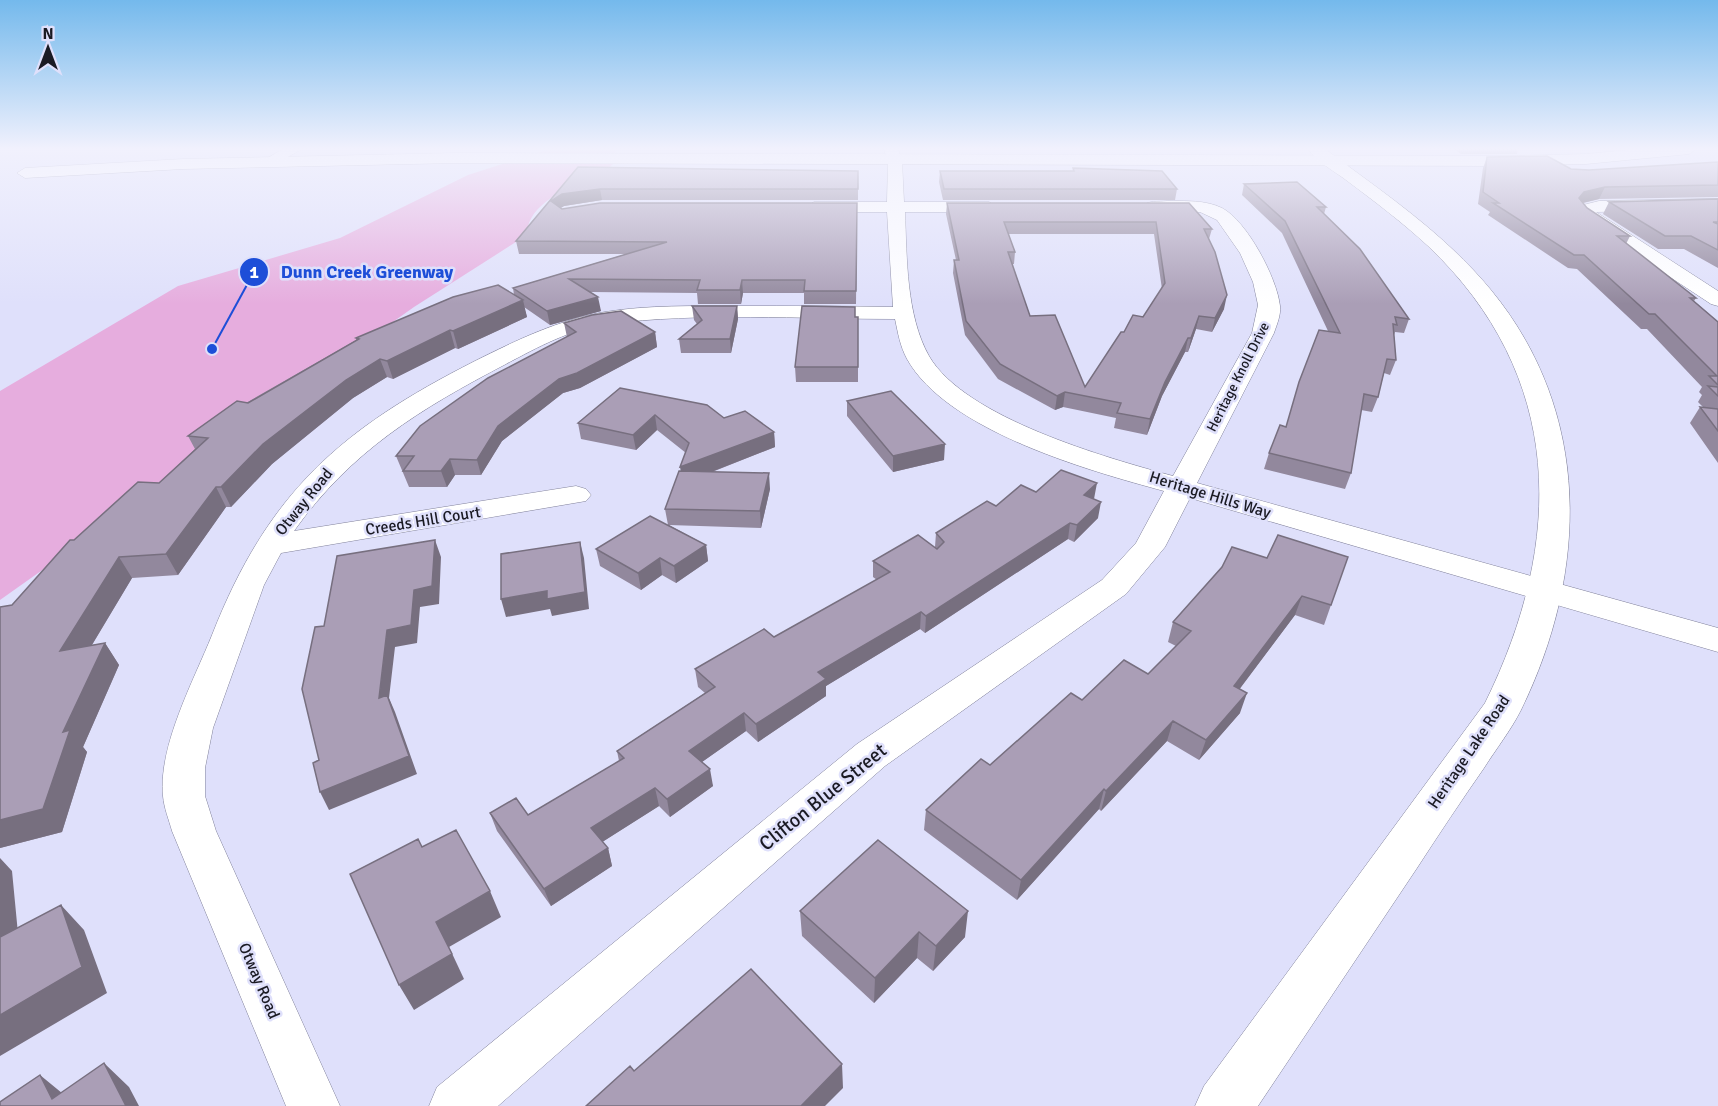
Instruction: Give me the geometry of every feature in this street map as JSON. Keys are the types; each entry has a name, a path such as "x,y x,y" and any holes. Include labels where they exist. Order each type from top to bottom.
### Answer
{"street":[{"name":"Heritage Hills Way","path":"896,201 904,313 909,340 920,360 943,384 985,415 1064,451 1718,640"},
{"name":"Heritage Lake Road","path":"1224,1106 1501,710 1527,654 1551,563 1557,515 1556,465 1541,398 1516,340 1484,294 1449,256 1383,201"},
{"path":"1718,204 1599,206 1585,210 1718,300"},
{"path":"793,207 1001,207"},
{"name":"Heritage Knoll Drive","path":"1129,207 1199,208 1218,212 1242,238 1269,305 1263,333 1181,486"},
{"name":"Otway Road","path":"313,1106 194,831 184,796 185,768 194,728 248,585 269,545 307,493 339,460 372,432 431,393 553,332 606,318 643,313 904,313"},
{"name":"Clifton Blue Street","path":"456,1106 871,755 1114,587 1149,547 1181,486"},
{"name":"Creeds Hill Court","path":"269,545 576,495"}],"shaded area":[{"path":"416,201 548,201 536,212 529,223 527,235 414,307 0,600 0,391 178,286 340,238"}],"building":[{"path":"550,201 562,209 600,203 857,203 856,291 804,291 805,280 742,280 740,290 697,290 700,280 569,279 598,297 547,311 513,288 667,242 516,241"},
{"path":"1262,201 1319,201 1326,207 1317,207 1360,249 1409,319 1395,317 1397,325 1393,324 1396,360 1387,359 1378,397 1364,394 1351,473 1269,453 1280,425 1286,427 1299,382 1319,330 1340,333 1285,221"},
{"path":"1496,201 1581,201 1587,208 1630,236 1617,236 1696,298 1690,298 1718,322 1718,385 1709,376 1717,376 1655,314 1649,314 1584,255 1574,255 1493,203 1499,203"},
{"path":"1718,201 1718,222 1713,222 1718,224 1718,250 1691,236 1665,236 1609,202"},
{"path":"947,203 1189,203 1212,229 1204,229 1215,252 1227,295 1215,318 1199,316 1191,338 1188,338 1165,382 1150,419 1117,413 1121,403 1065,392 1057,396 1000,364 966,321 954,260 959,260","holes":["1004,222 1156,222 1165,283 1143,317 1133,315 1124,332 1121,332 1085,387 1055,315 1030,316 1008,252 1015,252"]},
{"path":"498,285 523,300 453,331 450,330 387,361 380,359 346,380 263,444 221,487 216,487 166,554 119,557 60,651 105,643 63,732 70,730 43,809 0,820 0,607 12,605 70,540 74,540 138,482 159,483 208,438 188,436 237,401 248,403 359,339 356,338 453,297"},
{"path":"692,306 737,306 730,339 679,339 702,320"},
{"path":"802,306 855,307 855,317 858,317 858,367 795,367"},
{"path":"621,311 655,332 577,373 559,379 498,426 477,460 450,459 441,471 403,471 414,456 396,456 420,426 488,378 576,332 564,323 592,315"},
{"path":"1708,386 1718,387 1718,396"},
{"path":"620,388 707,405 724,418 745,411 774,432 680,467 689,443 655,415 633,435 578,423"},
{"path":"891,391 945,444 893,456 847,401"},
{"path":"1700,407 1718,409 1718,431"},
{"path":"1061,470 1097,483 1084,495 1101,502 1077,525 1070,523 926,616 921,612 818,672 826,679 756,724 744,713 689,751 710,769 667,799 655,788 591,828 608,848 544,889 490,813 516,798 528,815 624,758 617,751 715,687 695,669 764,629 774,637 890,572 873,561 918,535 937,549 944,542 936,533 987,501 996,506 1021,485 1036,492"},
{"path":"679,471 769,473 760,511 665,509"},
{"path":"650,516 706,545 674,566 660,558 638,573 596,549"},
{"path":"1278,535 1348,557 1331,605 1302,596 1234,686 1247,693 1206,740 1173,721 1106,791 1104,789 1021,880 926,810 981,759 990,765 1071,693 1082,700 1124,660 1148,674 1191,631 1173,622 1222,567 1232,547 1267,558"},
{"path":"435,540 432,586 414,590 411,625 387,630 379,698 387,695 409,756 320,792 313,763 319,760 302,689 315,627 324,626 337,556"},
{"path":"580,542 585,592 547,599 547,591 501,599 501,554"},
{"path":"456,830 490,891 436,922 452,954 399,985 350,874 418,839 422,847"},
{"path":"878,840 968,911 936,946 919,932 875,978 800,911"},
{"path":"61,905 82,967 0,1015 0,937"},
{"path":"751,969 842,1064 801,1106 586,1106 630,1066 634,1071"},
{"path":"104,1063 126,1106 0,1106 0,1102 40,1075 52,1099"}],"place":[{"name":"Dunn Creek Greenway","path":"212,349"}]}
